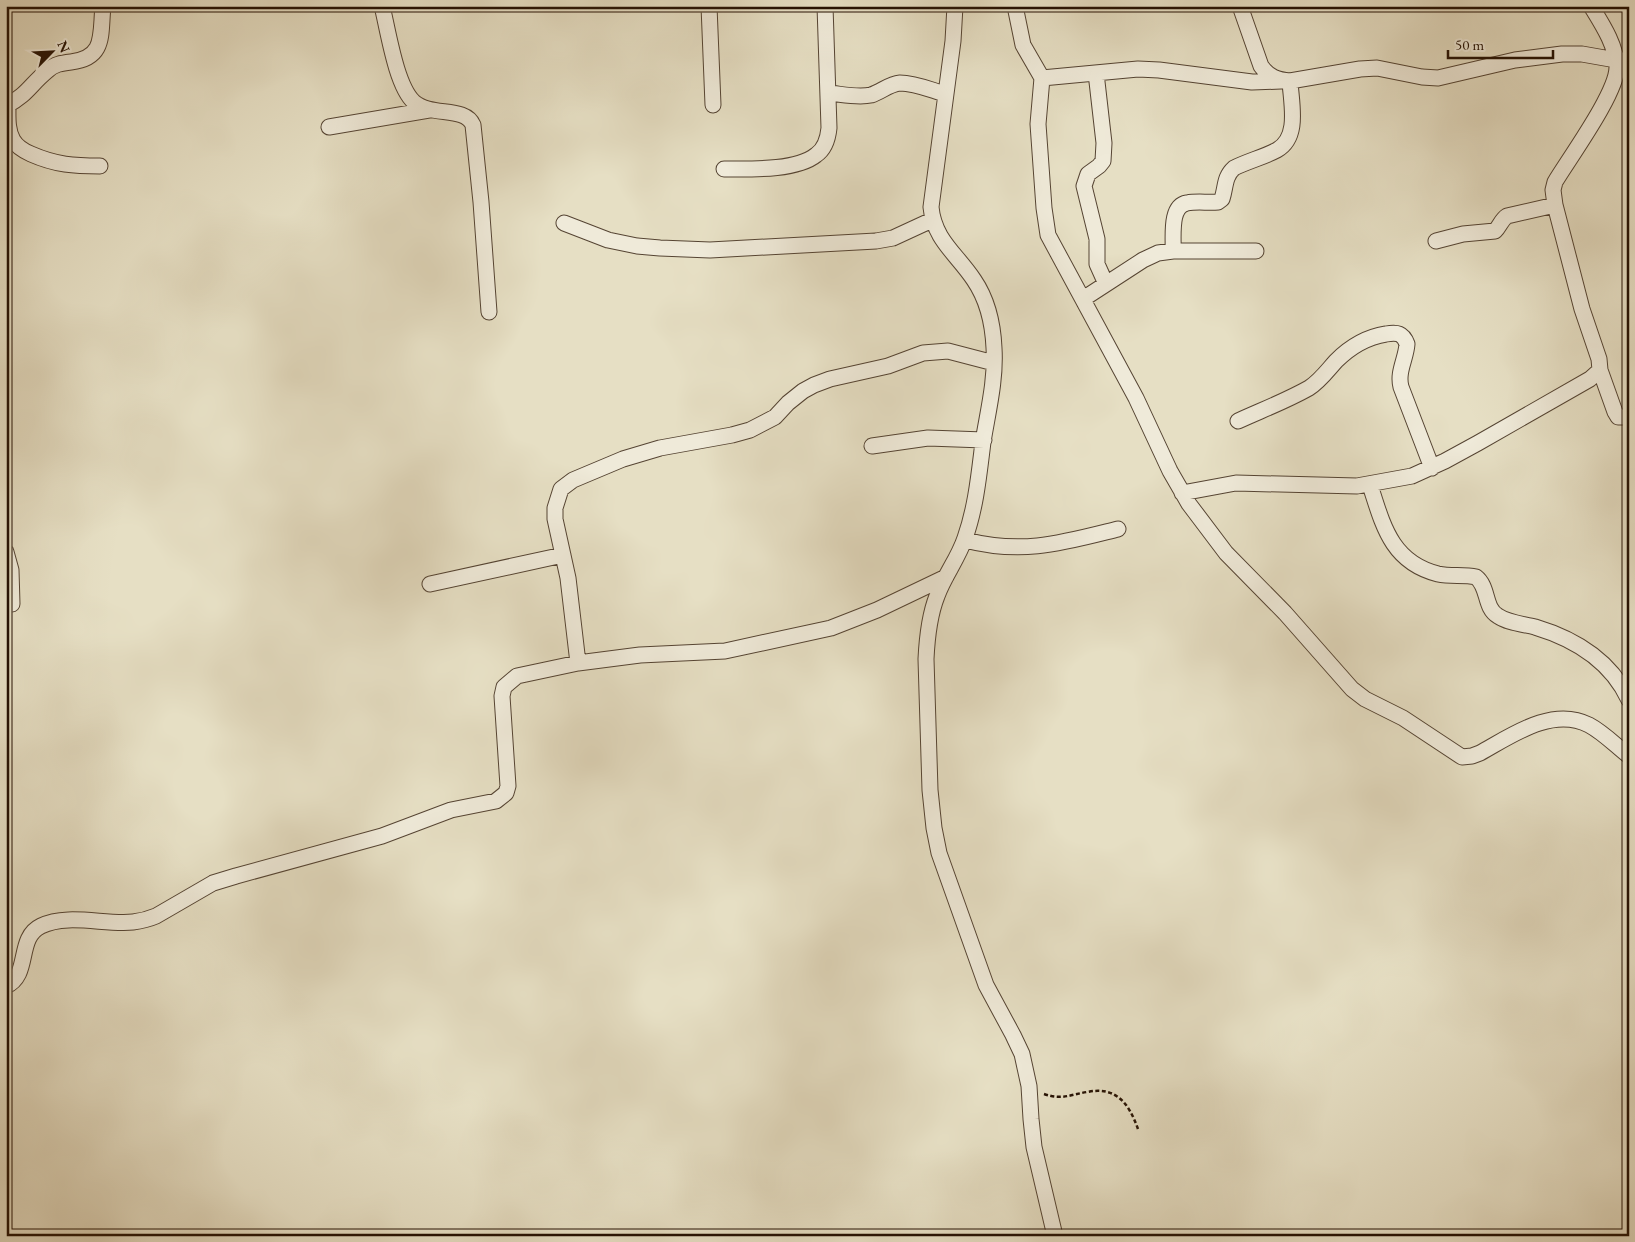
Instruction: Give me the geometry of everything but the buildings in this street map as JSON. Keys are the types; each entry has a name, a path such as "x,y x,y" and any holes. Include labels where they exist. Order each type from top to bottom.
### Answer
{"street":[{"path":"100,166 62,165 45,161 23,151 16,145 8,128 7,106 28,92 43,74 53,66 83,60 92,55 98,47 103,6"},
{"path":"382,6 403,85 413,101 429,110"},
{"path":"709,6 713,105"},
{"path":"724,169 783,167 816,156 823,148 828,139 830,128 825,6"},
{"path":"955,6 953,41 930,207 932,220 944,244 974,279 982,294 992,326 994,363 993,387 974,507 965,540 937,595 931,612 927,638 930,790 939,853 986,985 1022,1054 1029,1086 1030,1119 1034,1147 1055,1236"},
{"path":"1015,6 1023,45 1042,78 1038,124 1045,224 1051,242 1136,398 1182,493 1208,531 1226,553 1285,614 1352,689 1365,699 1416,726 1452,752 1462,757 1472,756 1531,726 1560,720 1577,721 1588,725 1602,733 1629,756"},
{"path":"1240,6 1261,66 1266,72 1285,81"},
{"path":"1591,6 1622,60"},
{"path":"1042,78 1138,69 1252,82 1285,81 1377,68 1422,78 1438,78 1515,60 1562,54 1582,54 1622,60"},
{"path":"1622,60 1604,101 1555,182 1553,190 1555,205 1582,309 1599,359 1600,370 1618,417 1629,417"},
{"path":"1096,73 1104,154 1103,161 1088,174 1084,186 1096,234 1097,264 1106,284"},
{"path":"1173,251 1174,220 1179,206 1185,203 1218,202 1222,199 1225,180 1229,172 1278,149 1290,138 1292,123 1285,81"},
{"path":"828,93 871,95 898,83 910,84 945,94"},
{"path":"329,127 429,110 468,116 472,125 481,202 489,312"},
{"path":"1436,241 1463,234 1494,231 1499,227 1502,219 1507,216 1555,205"},
{"path":"564,223 608,240 637,246 710,250 876,241 892,238 932,220"},
{"path":"1083,300 1143,260 1158,253 1173,251 1256,251"},
{"path":"1238,421 1310,388 1347,351 1357,344 1382,334 1398,333 1403,336 1407,344 1399,380 1432,468"},
{"path":"578,663 568,578 558,537 555,508 561,489 572,480 623,458 660,448 750,430 775,417 788,403 814,385 830,379 888,366 923,353 948,351 994,363"},
{"path":"1182,493 1236,483 1284,485 1370,484 1412,476 1432,468 1478,443 1590,379 1600,370"},
{"path":"872,446 928,438 984,440"},
{"path":"1370,484 1388,536 1394,546 1405,557 1415,564 1437,573 1476,577 1483,585 1490,607 1498,617 1564,637 1587,650 1619,680 1629,700"},
{"path":"965,540 1004,547 1038,547 1118,529"},
{"path":"6,552 11,570 12,604"},
{"path":"430,584 563,555"},
{"path":"6,986 11,984 18,976 28,939 40,926 52,922 68,921 133,922 146,920 213,883 382,836 451,810 496,801 506,793 508,786 502,696 504,686 517,676 578,663 640,655 725,651 824,630 857,619 946,577"}],"path":[{"path":"1029,1086 1055,1097 1064,1098 1097,1091 1111,1093 1123,1100 1129,1107 1138,1129"}]}
